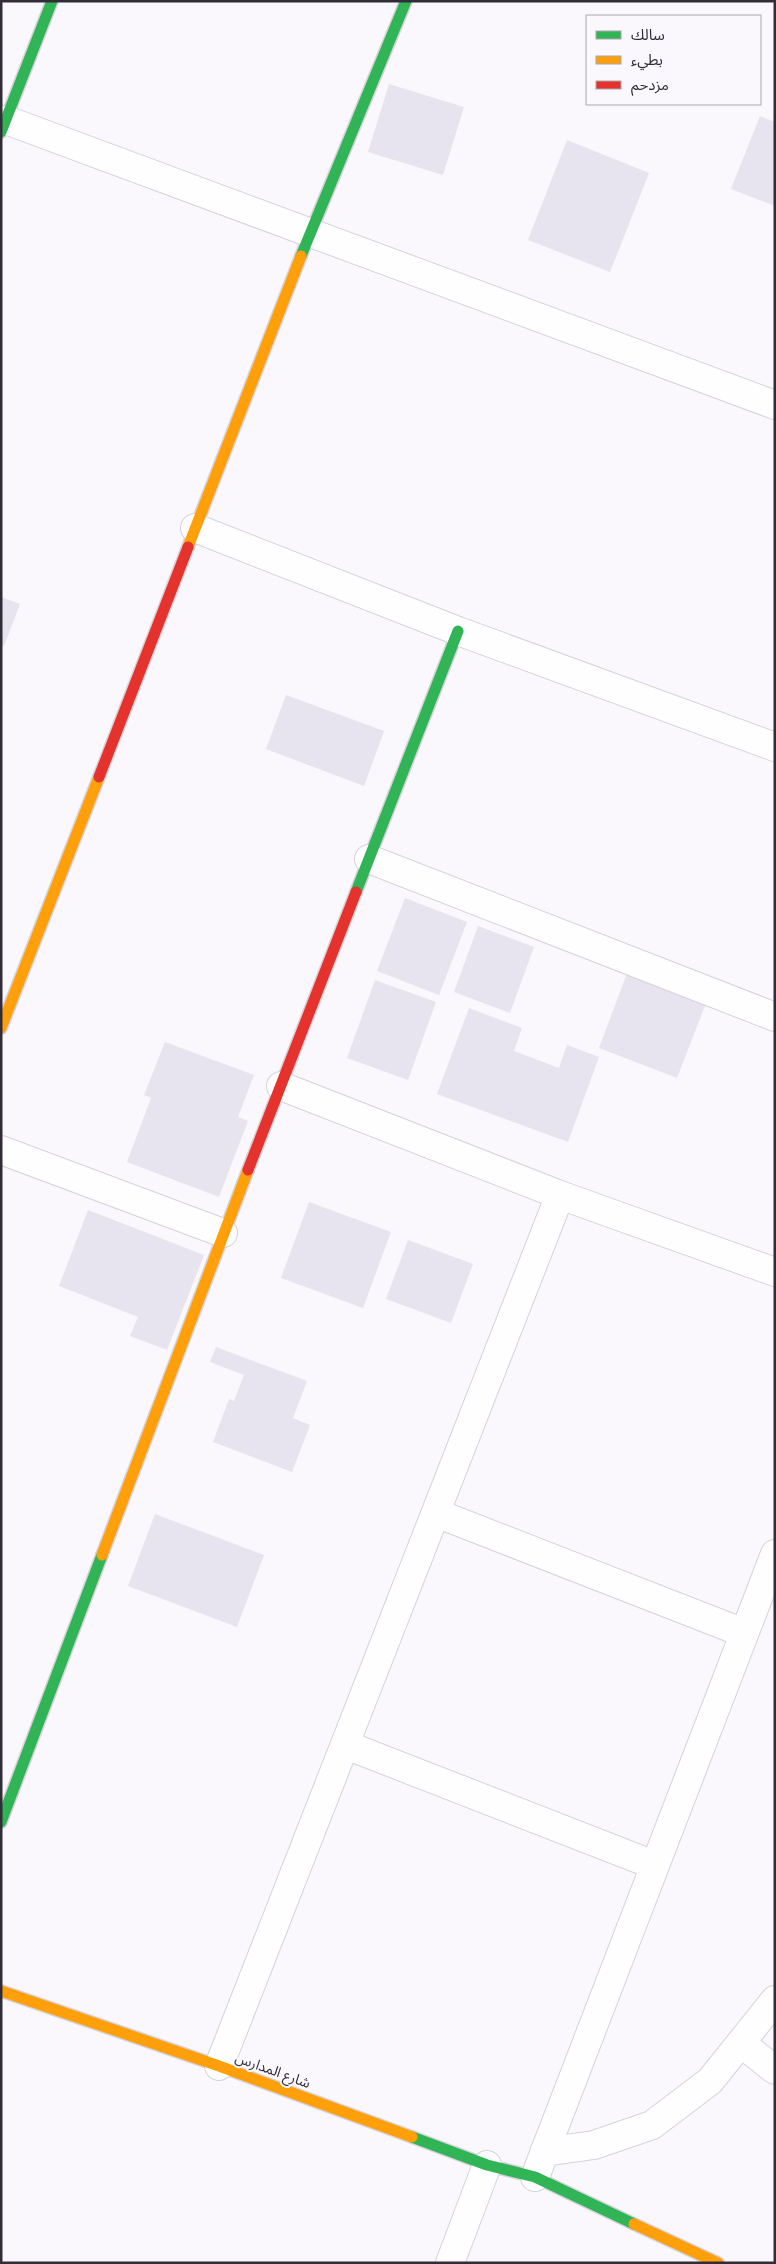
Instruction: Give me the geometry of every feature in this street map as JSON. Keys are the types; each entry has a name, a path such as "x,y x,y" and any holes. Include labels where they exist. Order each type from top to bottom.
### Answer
{"street":[{"path":"52,1 4,126 310,234 775,405"},
{"path":"1,1028 310,234 406,1"},
{"path":"195,528 458,631 775,748"},
{"path":"1,1822 223,1233 458,631"},
{"path":"370,859 775,1017"},
{"path":"281,1086 560,1195 775,1272"},
{"path":"1,1150 223,1233"},
{"path":"219,2066 560,1195"},
{"path":"436,1513 744,1633"},
{"path":"539,2164 775,1554"},
{"path":"346,1745 654,1865"},
{"name":"شارع المدارس","path":"1,1992 219,2066 487,2165 539,2164 718,2263"},
{"path":"539,2164 652,2125 710,2081 775,2000"},
{"path":"741,2043 775,2070"},
{"path":"450,2263 487,2165"}],"building":[{"path":"389,84 464,107 443,175 368,152"},
{"path":"760,116 775,122 775,206 731,189"},
{"path":"567,140 649,173 610,272 528,240"},
{"path":"1,597 20,604 4,646 1,645"},
{"path":"286,695 384,731 364,786 266,749"},
{"path":"405,898 467,922 439,995 377,971"},
{"path":"478,926 534,947 510,1013 454,992"},
{"path":"629,968 708,998 677,1078 599,1048"},
{"path":"375,980 436,1002 408,1080 347,1058"},
{"path":"469,1008 522,1028 514,1051 559,1068 567,1045 599,1057 568,1142 437,1094"},
{"path":"165,1042 254,1075 238,1117 248,1121 219,1197 127,1162 151,1098 144,1095"},
{"path":"309,1202 391,1232 363,1308 281,1278"},
{"path":"88,1210 204,1255 167,1350 130,1336 138,1317 59,1286"},
{"path":"408,1240 473,1264 451,1323 386,1299"},
{"path":"216,1347 307,1381 293,1418 310,1425 292,1472 213,1442 229,1399 234,1401 244,1375 210,1362"},
{"path":"155,1514 264,1555 237,1627 128,1586"}],"traffic: fast":[{"path":"1,132 52,1"},
{"path":"301,256 406,1"},
{"path":"356,892 458,631"},
{"path":"1,1822 102,1555"},
{"path":"412,2137 487,2165 535,2177 634,2224"}],"traffic: slow":[{"path":"188,547 301,256"},
{"path":"1,1028 99,777"},
{"path":"102,1555 248,1170"},
{"path":"1,1991 219,2066 412,2137"},
{"path":"634,2224 718,2263"}],"traffic: jam":[{"path":"99,777 188,547"},
{"path":"248,1170 356,892"}]}
